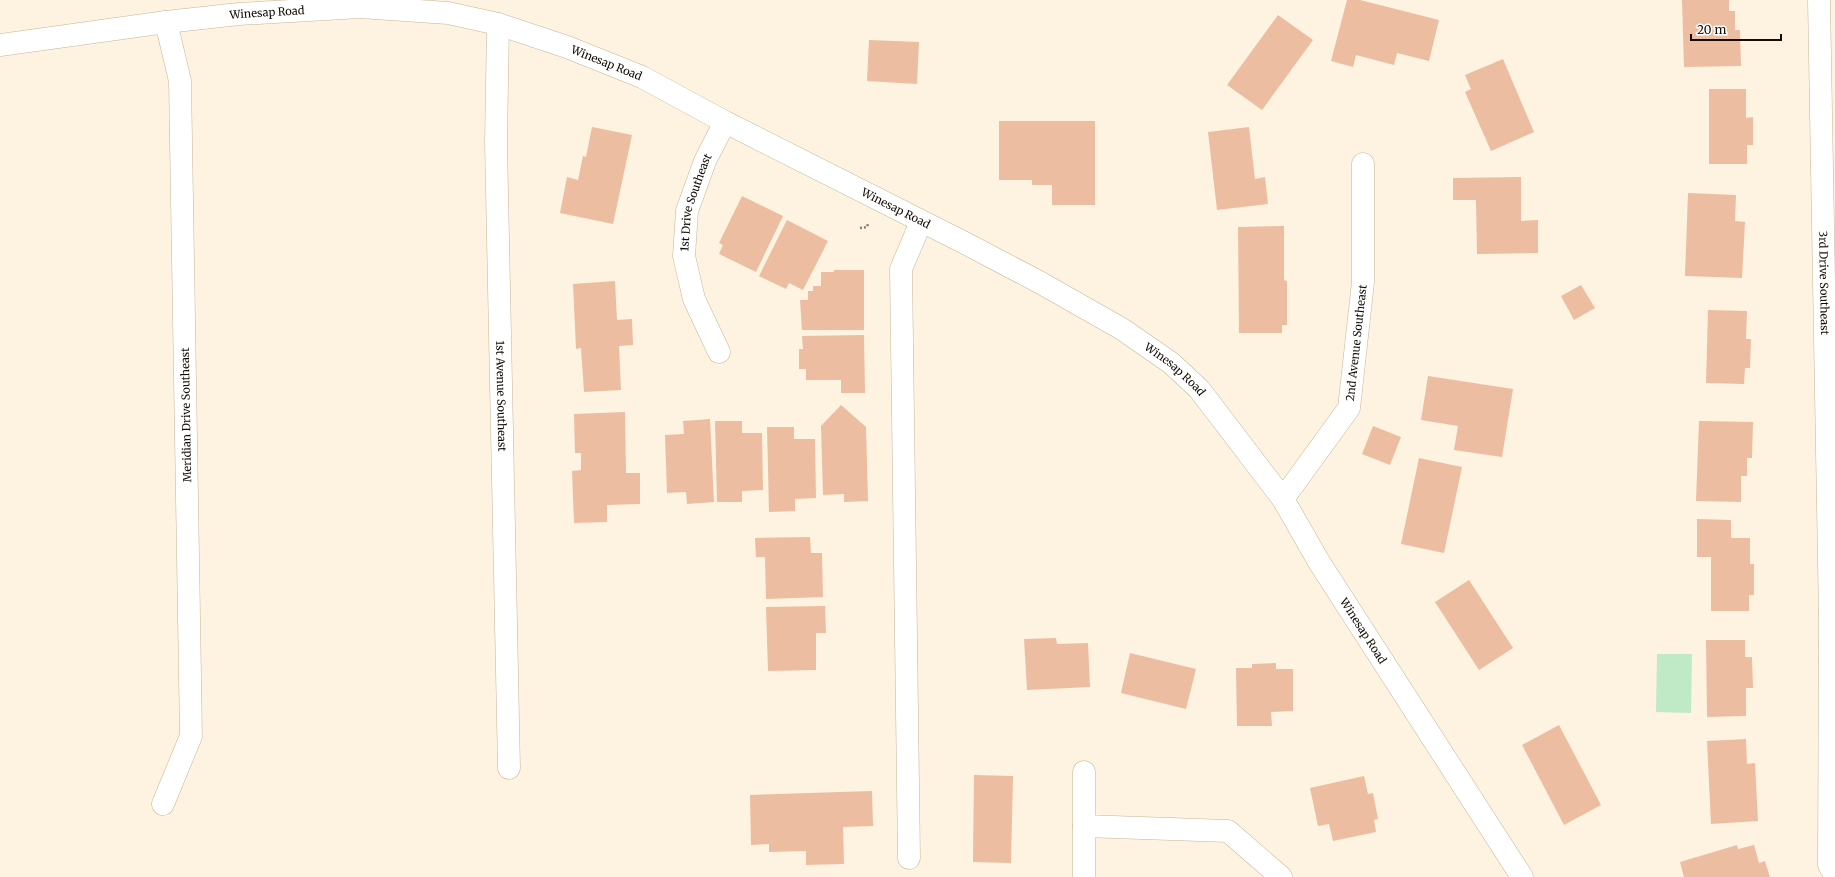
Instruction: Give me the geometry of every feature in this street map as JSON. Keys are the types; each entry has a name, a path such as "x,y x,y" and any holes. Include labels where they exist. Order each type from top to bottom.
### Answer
{"street":[{"name":"3rd Drive Southeast","path":"1819,0 1829,200 1833,619 1829,865 1835,875"},
{"name":"Winesap Road","path":"0,45 166,22 238,7 360,7 448,13 498,24 567,47 642,77 724,122 989,256 1122,329 1171,363 1199,389 1282,499 1319,562 1522,877"},
{"name":"Meridian Drive Southeast","path":"163,804 191,736 180,81 166,22"},
{"name":"1st Avenue Southeast","path":"498,24 496,143 509,768"},
{"name":"1st Drive Southeast","path":"719,352 694,299 684,256 687,211 705,161 724,122"},
{"name":"2nd Avenue Southeast","path":"1282,499 1350,408 1363,282 1363,164"},
{"path":"909,858 901,269 921,222"},
{"path":"1084,772 1084,877"},
{"path":"1084,826 1228,831 1281,877"}],"shaded area":[{"path":"1657,654 1692,654 1691,713 1656,712"}],"building":[{"path":"1347,0 1360,0 1439,20 1429,61 1397,53 1394,65 1356,55 1353,67 1331,61"},
{"path":"1682,0 1729,0 1729,11 1735,11 1735,30 1740,30 1741,66 1684,67"},
{"path":"1278,15 1313,40 1262,110 1227,85"},
{"path":"869,40 919,42 917,84 867,81"},
{"path":"1503,59 1534,132 1491,151 1465,92 1471,89 1465,75"},
{"path":"1709,89 1746,89 1746,118 1753,117 1753,145 1747,145 1747,164 1709,164"},
{"path":"999,121 1095,121 1095,205 1052,205 1052,185 1032,185 1032,180 999,180"},
{"path":"592,127 632,135 613,224 560,213 567,177 578,180 583,156 586,157"},
{"path":"1249,127 1255,179 1265,177 1268,204 1217,210 1208,132"},
{"path":"1521,177 1521,221 1538,220 1538,253 1477,254 1476,200 1453,200 1453,178"},
{"path":"1688,193 1736,195 1735,221 1745,222 1742,278 1685,276"},
{"path":"742,196 783,216 756,272 719,254 723,245 719,243"},
{"path":"787,220 828,241 803,290 789,283 786,289 759,276"},
{"path":"1284,226 1284,280 1287,281 1287,325 1282,325 1282,333 1239,333 1238,227"},
{"path":"834,270 864,270 864,330 802,330 800,300 808,300 808,291 813,291 813,286 821,286 821,272 834,272"},
{"path":"615,281 617,320 632,319 633,345 619,346 621,390 584,392 581,348 576,349 573,284"},
{"path":"1581,285 1595,308 1574,320 1561,296"},
{"path":"1708,310 1747,311 1746,339 1751,339 1750,368 1745,368 1744,384 1706,383"},
{"path":"864,335 865,393 841,393 841,380 806,380 806,369 799,369 799,349 803,349 802,336"},
{"path":"1428,376 1513,389 1502,457 1454,450 1458,426 1421,420"},
{"path":"841,405 866,427 868,501 844,502 844,494 823,495 821,426"},
{"path":"625,412 626,473 640,473 640,504 607,505 607,522 574,523 572,471 581,470 581,453 575,453 574,414"},
{"path":"710,419 714,502 687,504 686,492 667,493 665,435 684,434 683,421"},
{"path":"715,421 742,421 742,433 762,433 763,490 742,491 742,502 717,502"},
{"path":"1699,421 1753,422 1752,458 1747,458 1747,476 1741,476 1741,502 1696,501"},
{"path":"1373,426 1401,437 1390,465 1362,454"},
{"path":"767,427 794,427 794,439 815,439 816,498 795,499 795,511 769,512"},
{"path":"1419,458 1462,467 1444,553 1401,544"},
{"path":"1697,519 1731,520 1731,538 1750,538 1750,564 1754,564 1754,595 1749,595 1749,611 1711,611 1711,557 1697,557"},
{"path":"810,537 811,553 822,553 823,597 766,599 765,557 756,557 755,538"},
{"path":"1469,580 1513,648 1479,670 1435,602"},
{"path":"825,606 826,633 816,633 816,670 768,671 766,607"},
{"path":"1056,638 1057,644 1088,643 1090,687 1027,690 1024,639"},
{"path":"1706,640 1745,640 1745,657 1752,657 1753,688 1746,688 1746,716 1707,717"},
{"path":"1130,653 1196,669 1186,709 1121,693"},
{"path":"1276,663 1276,669 1293,669 1293,711 1271,712 1272,726 1237,726 1236,668 1252,668 1252,664"},
{"path":"1559,725 1601,805 1564,825 1522,745"},
{"path":"1746,739 1747,764 1755,763 1758,821 1711,824 1707,741"},
{"path":"974,775 1013,776 1011,863 973,862"},
{"path":"1364,776 1368,794 1373,793 1378,819 1374,820 1376,832 1333,841 1329,824 1318,826 1310,788"},
{"path":"872,791 873,826 843,827 844,864 806,865 806,851 769,852 769,844 751,845 750,795"},
{"path":"1737,845 1738,849 1754,845 1759,863 1765,861 1770,877 1684,877 1680,862"}]}
